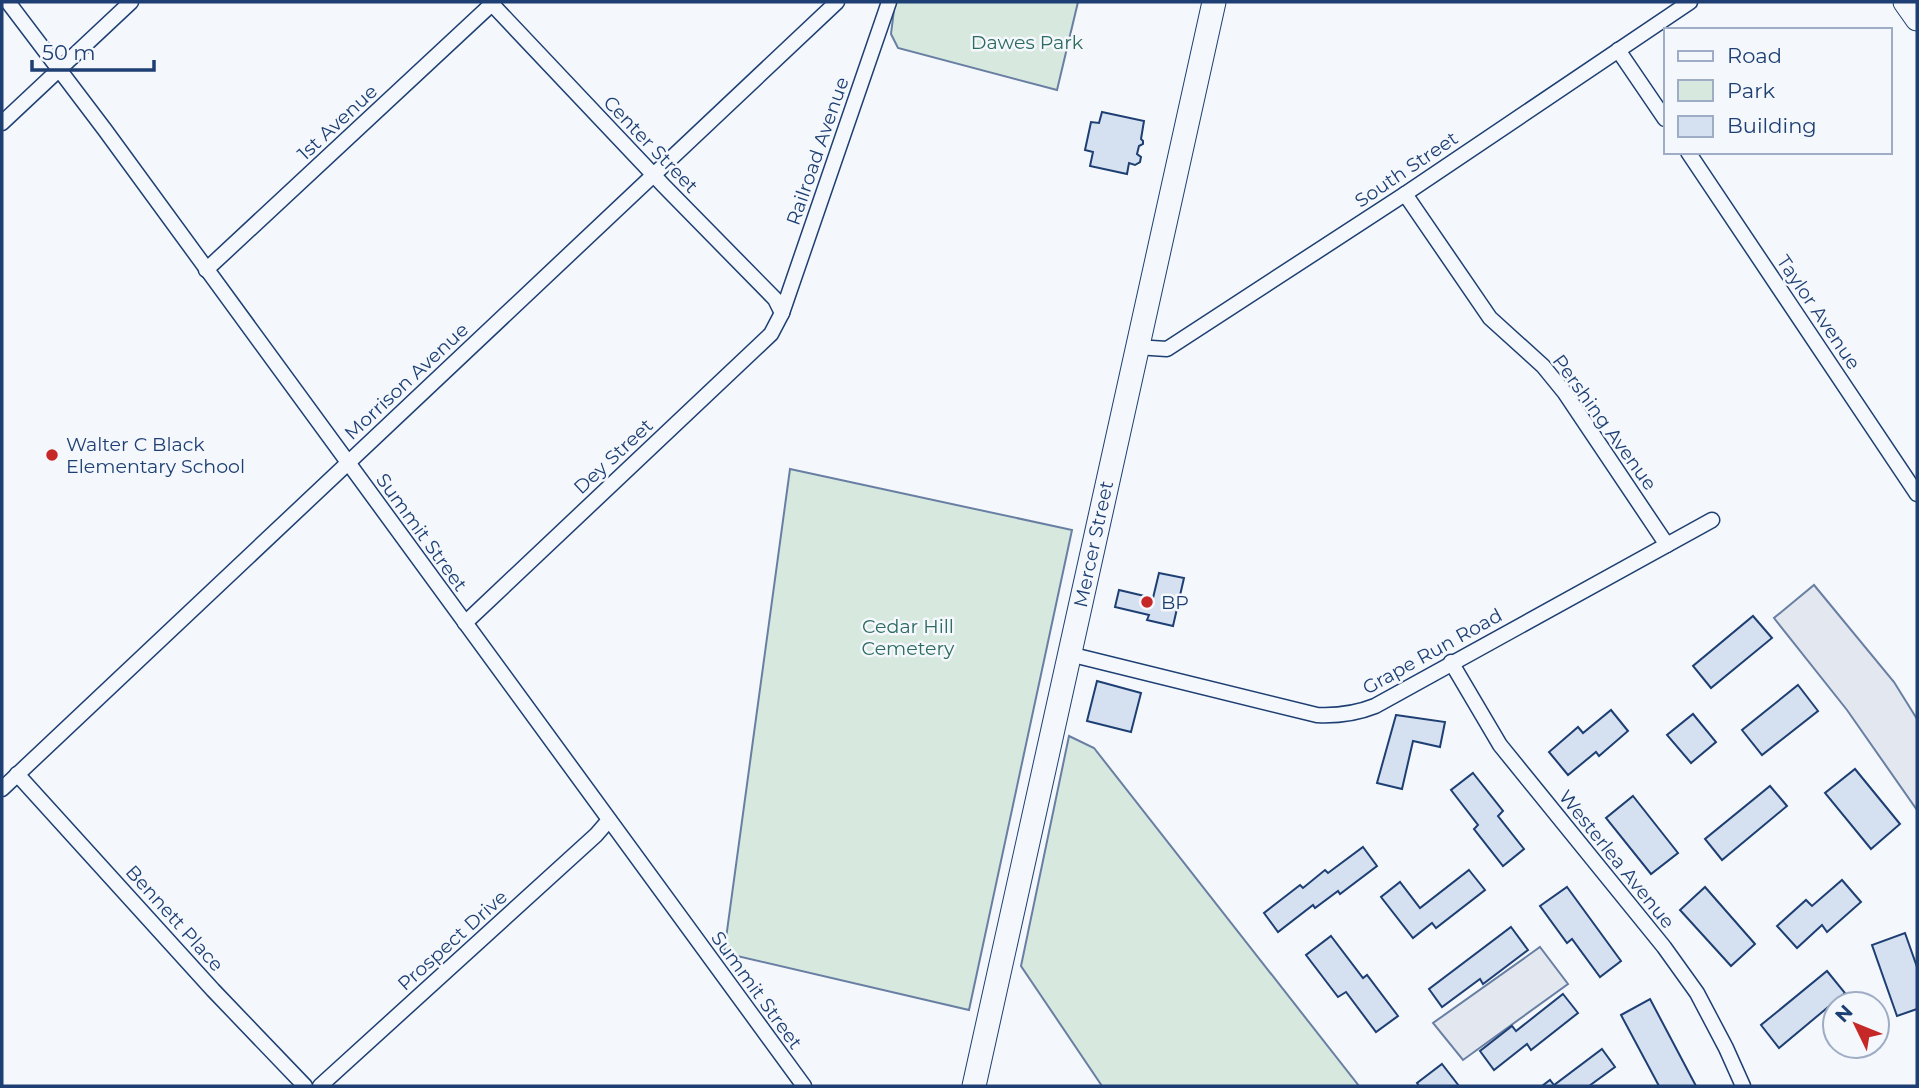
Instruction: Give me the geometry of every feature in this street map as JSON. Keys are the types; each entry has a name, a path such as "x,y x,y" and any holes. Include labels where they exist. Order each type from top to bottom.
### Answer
{"main road":[{"name":"Mercer Street","path":"974,1086 1214,2"},
{"path":"1905,2 1917,19"}],"street":[{"name":"Summit Street","path":"8,2 804,1086"},
{"path":"2,123 131,2"},
{"name":"Center Street","path":"492,2 775,299 782,313"},
{"name":"1st Avenue","path":"206,270 492,2"},
{"name":"Morrison Avenue","path":"2,789 837,2"},
{"name":"Railroad Avenue","path":"782,313 889,2"},
{"name":"South Street","path":"1136,347 1167,349 1405,194 1690,2"},
{"path":"1618,50 1664,118"},
{"name":"Taylor Avenue","path":"1689,154 1917,494"},
{"name":"Pershing Avenue","path":"1405,194 1490,318 1543,366 1565,393 1667,545"},
{"name":"Dey Street","path":"465,623 771,334 782,313"},
{"name":"Grape Run Road","path":"1069,654 1317,715 1357,713 1375,706 1712,520"},
{"name":"Westerlea Avenue","path":"1451,662 1508,756 1664,947 1697,993 1743,1086"},
{"name":"Bennett Place","path":"17,774 305,1086"},
{"name":"Prospect Drive","path":"320,1086 596,835 609,820"}],"green space":[{"name":"Dawes Park","path":"895,2 1078,2 1057,90 898,48 891,34"},
{"name":"Cedar Hill Cemetery","path":"790,469 1072,530 969,1010 724,953"},
{"path":"1069,736 1094,748 1359,1086 1102,1086 1021,966"}],"shaded area":[{"path":"1814,585 1894,682 1917,719 1917,810 1847,710 1774,618"},
{"path":"1540,947 1568,984 1463,1060 1433,1023"}],"building":[{"path":"1102,112 1144,121 1141,139 1143,144 1139,146 1137,154 1141,157 1140,162 1135,165 1129,163 1127,174 1090,166 1093,152 1085,150 1091,122 1099,123"},
{"name":"BP","path":"1159,573 1184,578 1173,626 1147,620 1149,615 1115,607 1119,590 1153,598"},
{"path":"1753,616 1772,638 1711,688 1693,666"},
{"path":"1097,681 1141,693 1131,732 1087,721"},
{"path":"1798,685 1818,711 1762,755 1742,730"},
{"path":"1611,710 1628,731 1599,756 1596,752 1568,775 1549,752 1578,727 1583,733"},
{"path":"1693,714 1716,742 1691,763 1667,735"},
{"path":"1396,715 1445,722 1440,747 1413,741 1402,789 1377,783"},
{"path":"1855,769 1900,824 1871,849 1825,793"},
{"path":"1473,773 1503,811 1498,816 1524,849 1503,866 1474,829 1478,825 1451,790"},
{"path":"1770,786 1787,806 1722,860 1705,839"},
{"path":"1633,796 1678,853 1651,874 1606,818"},
{"path":"1363,847 1377,866 1340,894 1338,891 1315,908 1313,905 1278,932 1264,913 1300,885 1303,888 1325,870 1328,873"},
{"path":"1469,870 1485,890 1436,928 1432,923 1413,938 1381,897 1400,882 1420,908"},
{"path":"1842,880 1861,902 1827,932 1822,925 1797,948 1777,926 1806,900 1812,906"},
{"path":"1567,887 1621,961 1600,977 1572,939 1567,943 1540,906"},
{"path":"1705,887 1755,944 1731,966 1680,910"},
{"path":"1511,927 1528,950 1483,984 1480,979 1442,1007 1429,989"},
{"path":"1905,933 1917,967 1917,1009 1897,1016 1891,990 1888,990 1872,945"},
{"path":"1331,936 1363,978 1367,975 1398,1016 1376,1032 1346,992 1338,997 1306,955"},
{"path":"1827,971 1843,990 1821,990 1821,1013 1779,1048 1761,1025"},
{"path":"1563,994 1578,1013 1531,1050 1527,1044 1494,1070 1480,1051 1512,1026 1516,1031"},
{"path":"1650,999 1696,1086 1659,1086 1621,1015"},
{"path":"1602,1049 1615,1067 1589,1086 1542,1086 1550,1080 1554,1085"},
{"path":"1442,1064 1459,1086 1419,1086 1417,1083"}],"place":[{"name":"Walter C Black Elementary School","path":"52,455"},
{"name":"BP","path":"1147,602"}]}
